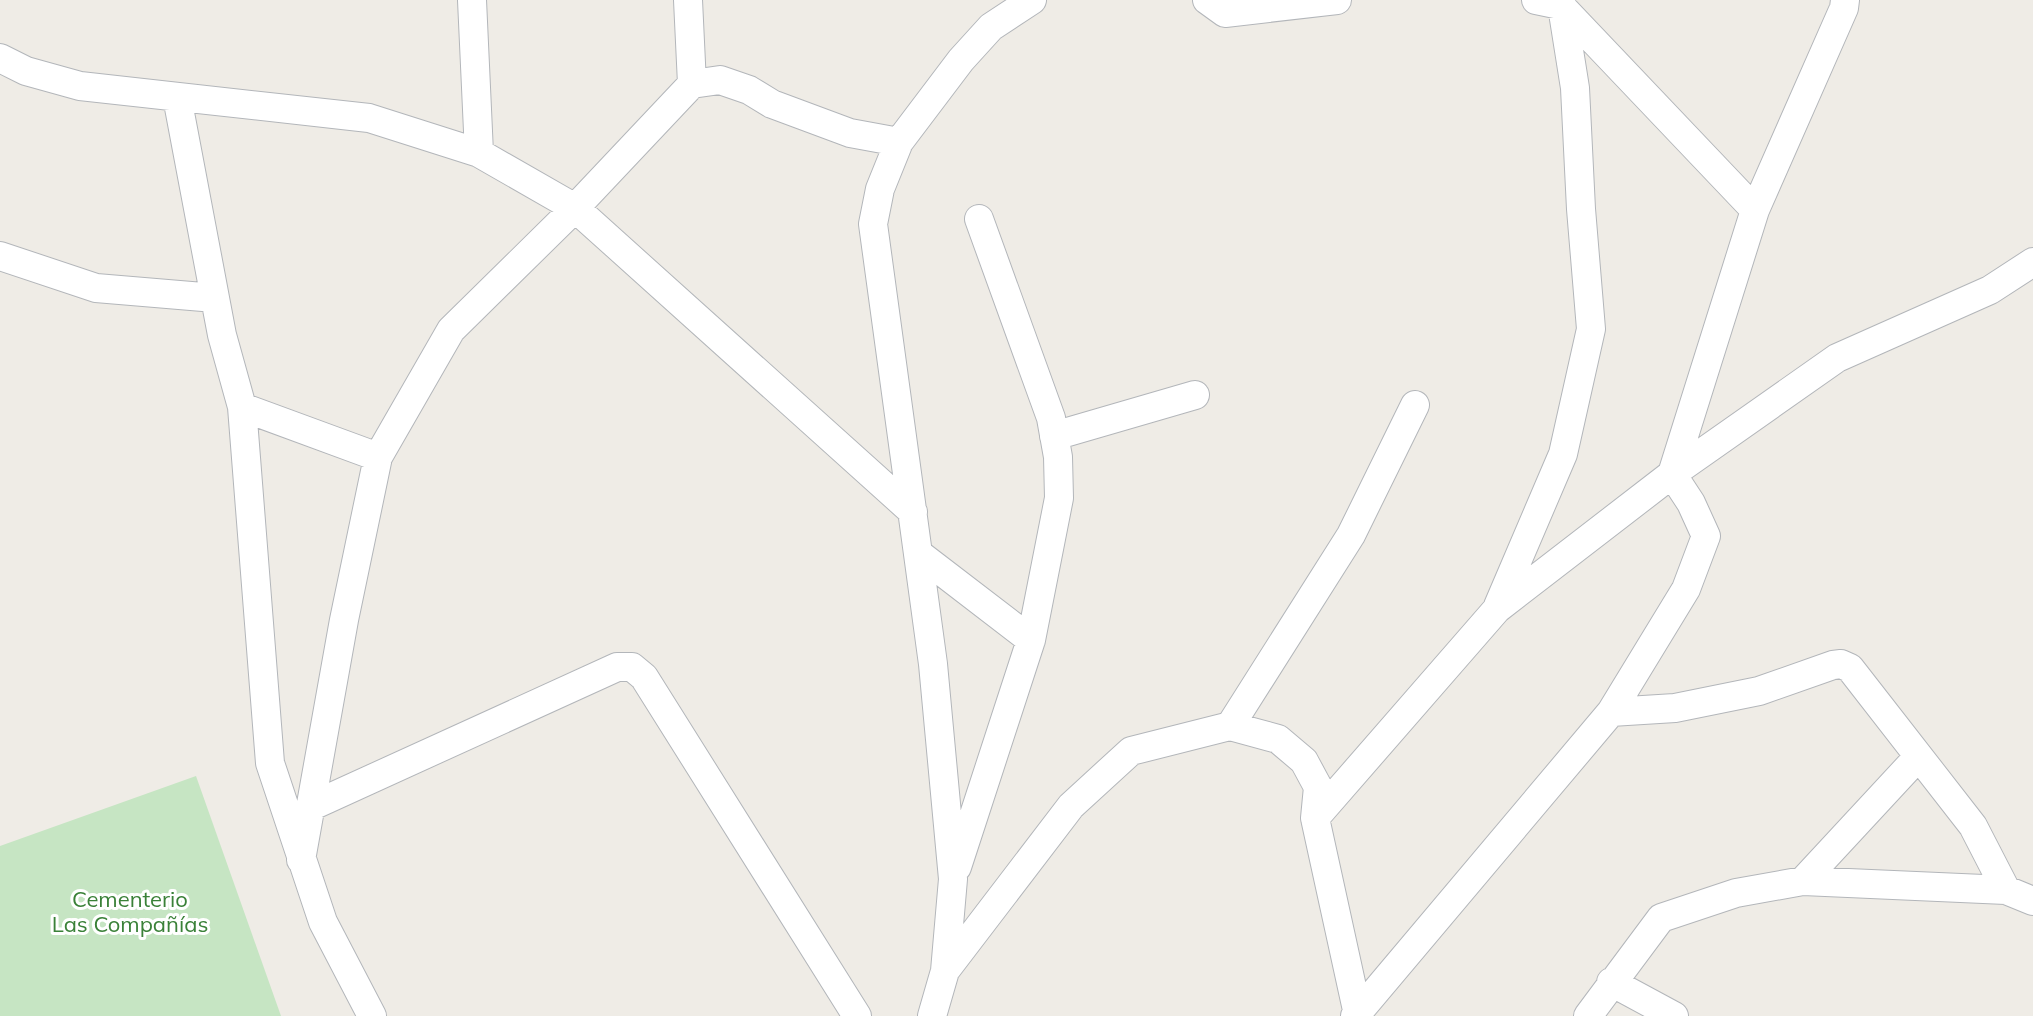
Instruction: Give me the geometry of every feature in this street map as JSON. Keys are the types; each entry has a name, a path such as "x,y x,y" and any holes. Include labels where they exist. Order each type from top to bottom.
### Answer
{"street":[{"path":"472,0 479,153"},
{"path":"688,0 692,84"},
{"path":"932,1016 945,971 953,879 933,664 873,224 880,189 899,142 961,60 991,27 1032,0"},
{"path":"1207,0 1225,13 1337,0"},
{"path":"1672,474 1755,210 1844,8 1845,0"},
{"path":"1552,2 1755,210"},
{"path":"1497,609 1563,454 1591,329 1581,209 1575,88 1552,2"},
{"path":"0,58 26,71 80,86 369,118 479,153 575,208 914,512"},
{"path":"301,860 344,620 378,457 451,330 575,208 692,84 720,80 748,90 772,104 850,132 899,142"},
{"path":"177,97 222,335 242,407 270,763 323,922 372,1016"},
{"path":"953,879 1031,640 1059,498 1052,418 979,219"},
{"path":"0,256 96,288 215,298"},
{"path":"1315,818 1497,609 1672,474 1837,358 1990,290 2033,262"},
{"path":"1054,436 1195,395"},
{"path":"1230,726 1351,535 1415,405"},
{"path":"242,407 378,457"},
{"path":"1356,1013 1611,712 1686,589 1706,536 1691,503 1672,474"},
{"path":"919,554 1031,640"},
{"path":"1611,712 1686,706 1759,691 1841,664 1850,668 1973,826 2006,890"},
{"path":"312,806 617,667 633,667 644,677 857,1016"},
{"path":"945,971 1071,806 1131,751 1230,726 1278,739 1304,760 1318,787 1315,818 1356,1013"},
{"path":"1803,881 1918,757"},
{"path":"1588,1016 1611,982 1661,918 1736,893 1803,881 2006,890 2033,901"},
{"path":"1611,982 1674,1016"}],"green space":[{"name":"Cementerio Las Compañías","path":"196,776 281,1016 0,1016 0,846"}]}
